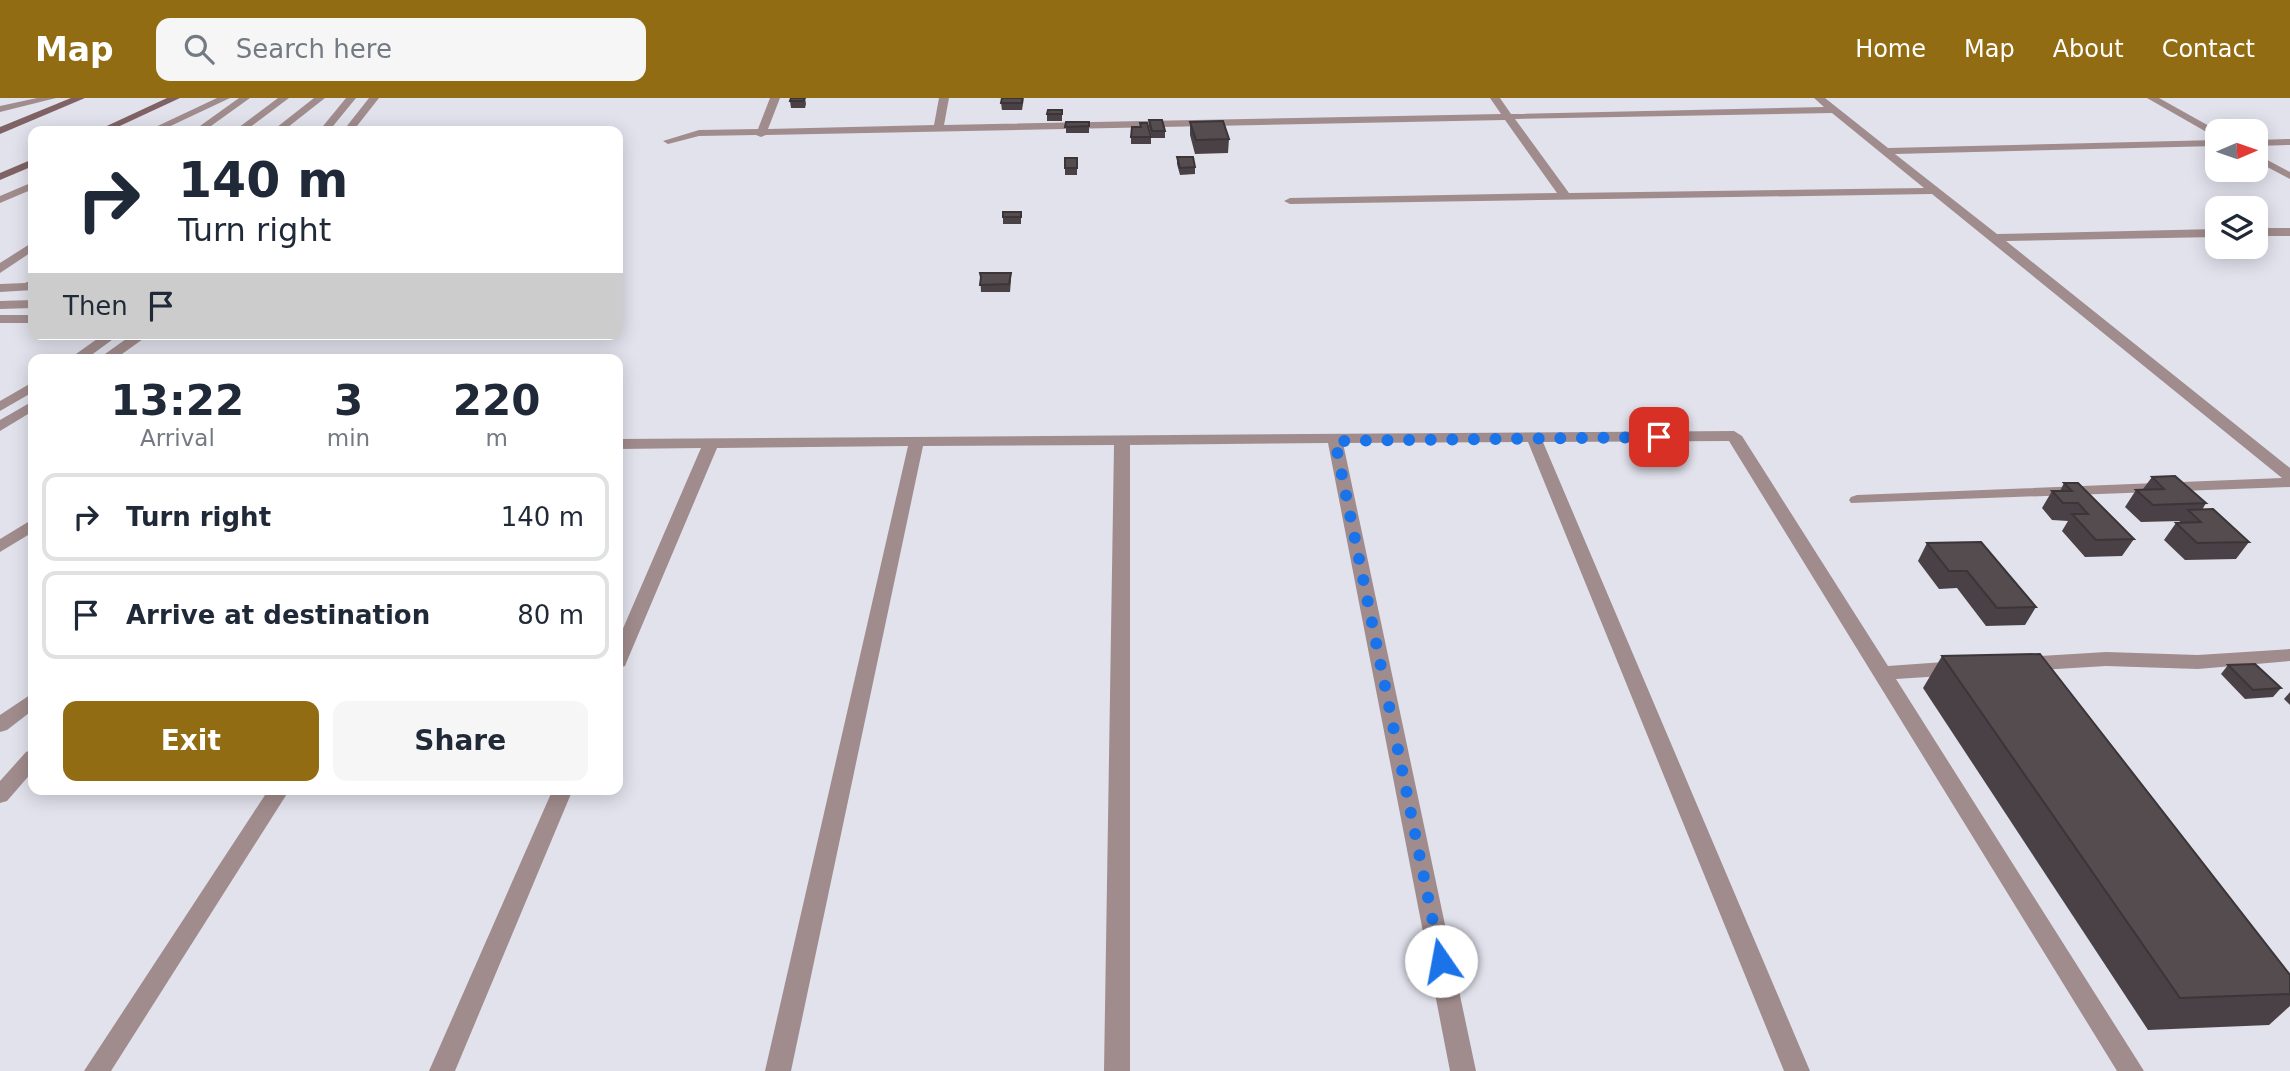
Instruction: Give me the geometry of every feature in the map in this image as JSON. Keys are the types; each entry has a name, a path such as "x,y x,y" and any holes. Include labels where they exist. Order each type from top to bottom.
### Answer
{"main road":[{"path":"0,131 80,98"},
{"path":"112,126 175,98"},
{"path":"0,177 28,164"}],"street":[{"path":"0,109 51,98"},
{"path":"163,126 225,98"},
{"path":"205,126 245,98"},
{"path":"246,126 284,98"},
{"path":"284,126 320,98"},
{"path":"328,126 351,98"},
{"path":"352,126 374,98"},
{"path":"761,134 775,98"},
{"path":"938,130 944,98"},
{"path":"1494,98 1565,196"},
{"path":"1819,98 1992,238 2098,319 2290,477"},
{"path":"2152,98 2205,128"},
{"path":"668,141 699,133 761,134 1834,110"},
{"path":"2268,143 2290,142"},
{"path":"1884,151 2205,143"},
{"path":"2268,164 2290,176"},
{"path":"0,200 28,187"},
{"path":"1290,201 1933,191"},
{"path":"2268,232 2290,232"},
{"path":"1992,238 2205,233"},
{"path":"0,269 28,249"},
{"path":"0,288 28,286"},
{"path":"0,305 28,304"},
{"path":"0,319 28,319"},
{"path":"83,354 104,340"},
{"path":"113,354 134,340"},
{"path":"0,407 28,389"},
{"path":"0,426 28,408"},
{"path":"623,444 916,440 1335,441 1734,436 2131,1071"},
{"path":"1534,439 1797,1071"},
{"path":"778,1071 916,440"},
{"path":"1117,1071 1122,440"},
{"path":"1335,441 1463,1071"},
{"path":"623,649 711,443"},
{"path":"1857,500 2290,482"},
{"path":"0,547 28,527"},
{"path":"2009,665 2106,659 2198,662 2290,655"},
{"path":"1884,673 1981,667"},
{"path":"0,725 28,704"},
{"path":"0,796 28,763"},
{"path":"97,1071 276,795"},
{"path":"442,1071 560,795"}],"building":[{"path":"791,98 805,98 803,101 790,101"},
{"path":"1002,98 1022,98 1022,103 1001,103"},
{"path":"1048,110 1062,110 1062,114 1047,114"},
{"path":"1149,120 1162,120 1165,131 1152,131"},
{"path":"1223,121 1229,139 1196,140 1190,122"},
{"path":"1066,122 1089,122 1089,126 1065,127"},
{"path":"1140,123 1147,123 1151,137 1131,137 1132,127 1141,127"},
{"path":"1177,157 1193,157 1195,167 1180,168"},
{"path":"1065,158 1077,158 1077,168 1065,168"},
{"path":"1003,212 1021,212 1021,217 1003,217"},
{"path":"980,273 1011,273 1009,284 980,285"},
{"path":"2175,476 2206,503 2153,505 2136,490 2164,489 2152,477"},
{"path":"2064,483 2078,483 2134,539 2096,540 2072,514 2088,514 2078,503 2063,503 2052,491 2072,491"},
{"path":"2213,509 2249,542 2197,543 2176,523 2201,522 2188,510"},
{"path":"1981,542 2036,607 1997,608 1967,571 1949,571 1927,543"},
{"path":"2040,654 2290,975 2290,994 2180,998 1942,656"},
{"path":"2255,664 2281,688 2253,690 2228,665"}],"route":[{"path":"1441,961 1335,441 1659,437"}]}
